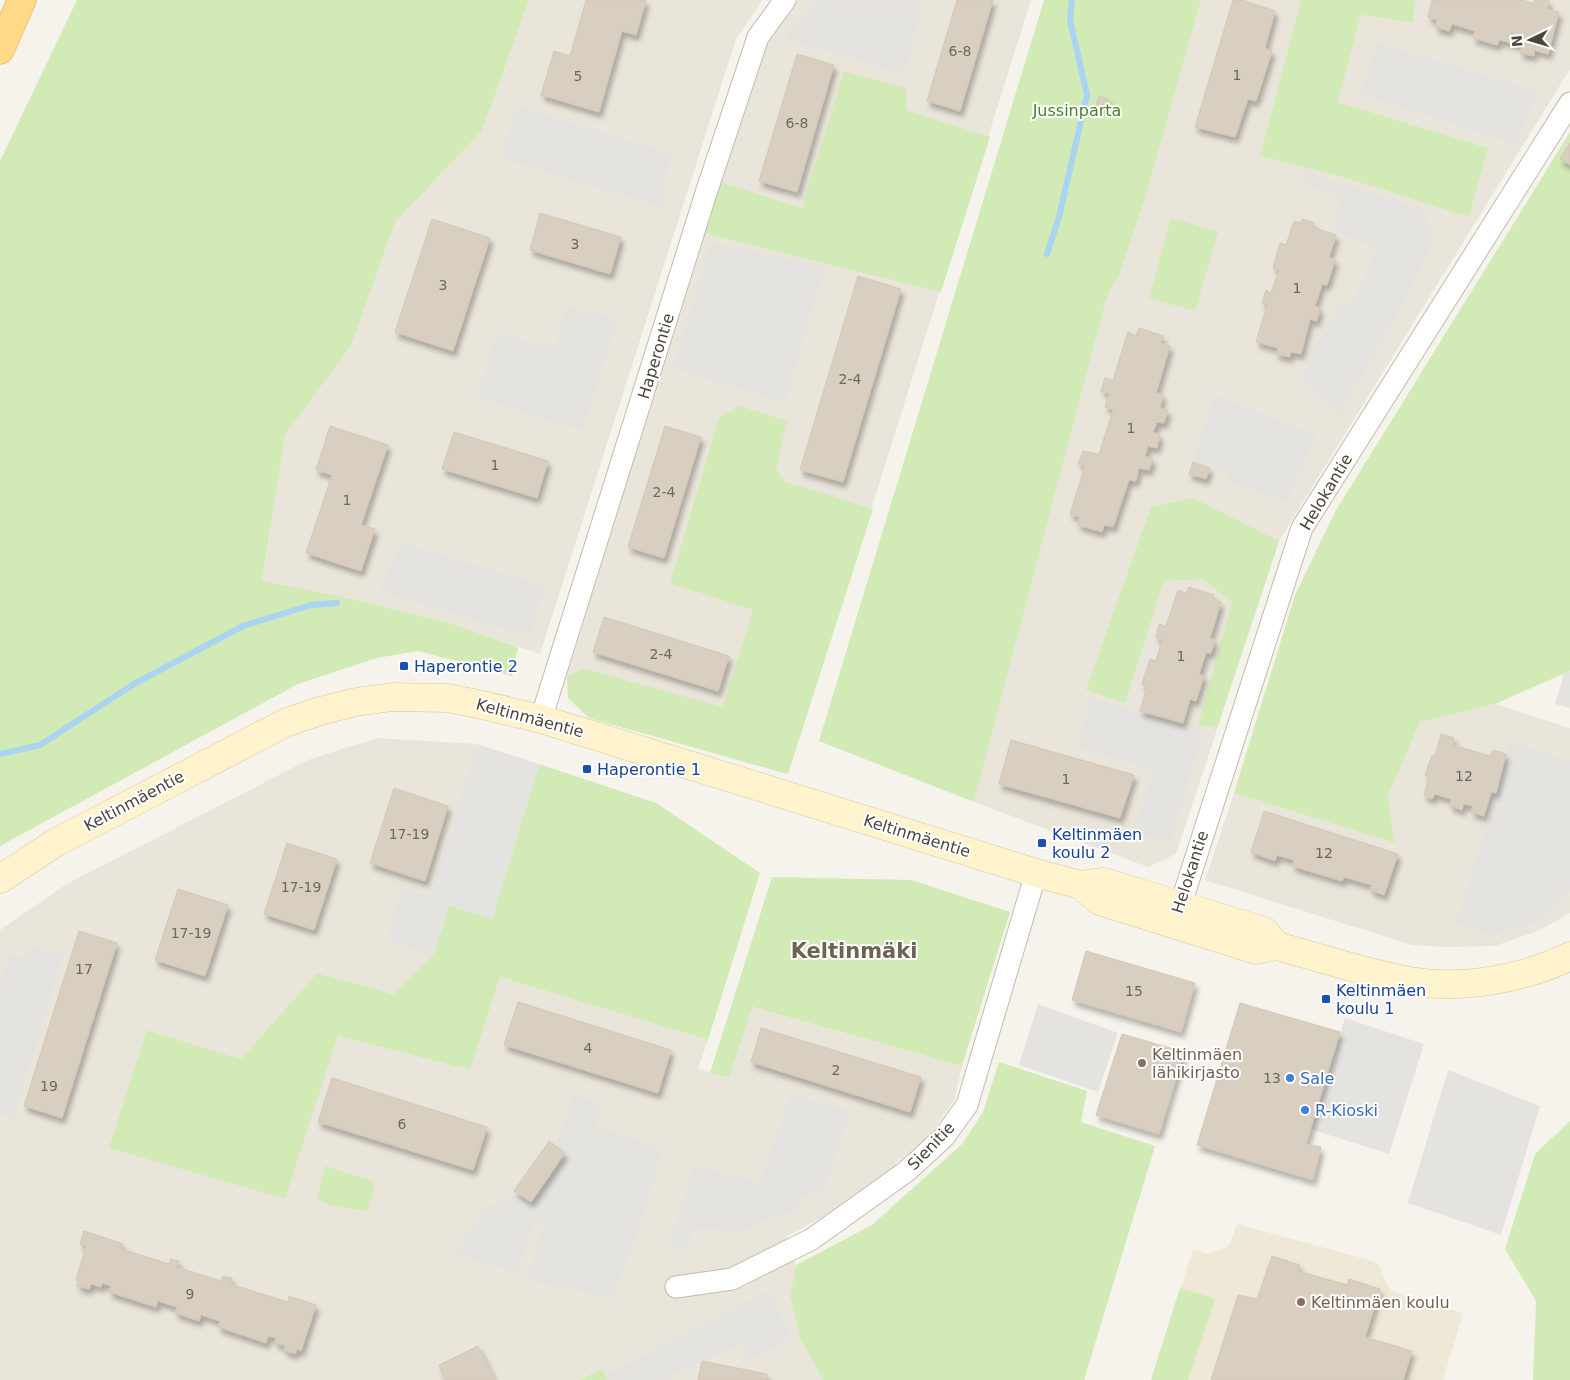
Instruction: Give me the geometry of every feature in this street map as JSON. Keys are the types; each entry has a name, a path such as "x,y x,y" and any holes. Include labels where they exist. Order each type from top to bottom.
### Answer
{"highway":[{"path":"0,50 22,0"}],"main road":[{"name":"Keltinmäentie","path":"0,879 38,852 130,802 285,724 320,711 356,702 392,697 448,698 541,719 1036,873 1081,885 1099,901 1177,914 1256,950 1277,946 1411,981 1464,983 1511,977 1570,956"}],"street":[{"name":"Haperontie","path":"541,719 706,193 758,37 785,0"},
{"name":"Helokantie","path":"1177,914 1302,528 1570,104"},
{"name":"Sienitie","path":"676,1288 732,1278 812,1239 907,1171 944,1137 967,1105 1036,873"}],"shaded area":[{"path":"529,0 762,0 736,39 540,654 456,625 352,599 262,582 285,435 351,346 395,221 482,131"},
{"path":"798,0 1031,0 788,774 589,718 568,698 567,676 751,81 773,31"},
{"path":"816,0 923,2 904,74 786,39"},
{"path":"1201,0 1301,0 1260,156 1339,176 1469,217 1488,148 1338,102 1361,15 1413,23 1415,0 1570,0 1570,69 1279,541 1176,854 1148,867 974,802 1105,304 1111,287 1118,278 1144,202"},
{"path":"1377,43 1538,91 1516,144 1360,94"},
{"path":"517,106 671,154 661,207 501,158"},
{"path":"1305,172 1425,210 1433,241 1404,302 1340,414 1298,378 1341,304 1350,307 1377,249 1331,228 1342,197 1301,183"},
{"path":"711,242 825,267 785,403 673,368"},
{"path":"567,306 618,320 582,430 477,398 495,337 502,333 520,340 555,346"},
{"path":"1215,395 1297,428 1317,434 1287,501 1227,481 1229,472 1193,462"},
{"path":"401,543 545,586 530,636 379,591"},
{"path":"1570,671 1570,708 1555,704 1564,674"},
{"path":"1091,698 1204,732 1170,842 1134,832 1153,770 1077,747"},
{"path":"1495,704 1570,728 1570,913 1540,930 1495,946 1448,947 1412,945 1205,880 1234,793 1395,843 1388,796 1420,722"},
{"path":"377,738 477,744 433,955 393,994 317,973 241,1059 147,1030 284,1199 338,1036 470,1070 500,977 708,1040 698,1069 728,1078 751,1007 962,1066 954,1100 930,1135 849,1204 787,1236 796,1265 790,1296 800,1338 823,1380 607,1380 603,1370 579,1380 0,1380 0,930 65,885 308,760"},
{"path":"1510,741 1570,762 1570,890 1536,922 1491,935 1456,923 1488,823"},
{"path":"477,744 539,764 492,919 449,905 433,955 386,940 402,887 430,896"},
{"path":"31,945 63,956 14,1118 0,1114 0,981 9,955 24,958"},
{"path":"1038,1004 1118,1033 1098,1092 1019,1065"},
{"path":"1345,1018 1424,1044 1389,1154 1310,1129"},
{"path":"1448,1070 1540,1106 1501,1235 1408,1203"},
{"path":"574,1093 602,1105 596,1127 663,1149 635,1242 612,1298 527,1280 544,1222 535,1221 518,1273 457,1254 469,1229 490,1205 514,1195 557,1144"},
{"path":"791,1095 850,1111 825,1188 799,1198 797,1211 771,1217 742,1231 695,1228 685,1252 669,1246 694,1166 759,1183"},
{"name":"Keltinmäen koulu","path":"1237,1224 1373,1261 1380,1266 1384,1279 1391,1291 1463,1313 1443,1380 1151,1380 1193,1249 1208,1254 1225,1248 1230,1244"},
{"path":"769,1290 791,1338 748,1360 741,1344 672,1375 671,1380 610,1380 608,1374"}],"green space":[{"path":"77,0 529,0 482,131 395,222 351,346 285,435 262,581 352,599 456,625 518,647 512,676 418,651 377,658 298,684 0,846 0,161"},
{"name":"Jussinparta","path":"1044,0 1201,0 1144,202 1118,278 1111,287 1105,304 974,802 819,741"},
{"path":"1301,0 1415,0 1413,23 1361,15 1338,102 1488,148 1469,217 1339,176 1260,156"},
{"path":"844,71 906,88 906,110 990,137 941,292 704,233 719,182 802,208"},
{"path":"1570,132 1570,671 1495,704 1420,722 1388,796 1395,843 1234,793 1295,595 1335,512"},
{"path":"1171,218 1218,232 1195,311 1149,298"},
{"path":"740,406 787,421 776,468 785,482 873,509 788,774 589,718 568,698 567,676 585,669 723,707 753,610 670,583 719,418"},
{"path":"1193,498 1279,541 1217,728 1198,725 1232,602 1202,579 1164,581 1125,703 1086,690 1151,507"},
{"path":"539,764 656,803 760,873 708,1040 500,977 470,1070 338,1036 285,1199 109,1148 147,1030 241,1059 317,973 393,994 433,955 449,905 492,919"},
{"path":"772,877 911,880 1010,912 962,1066 752,1007 729,1078 710,1073"},
{"path":"999,1062 1087,1091 1081,1122 1155,1146 1084,1380 823,1380 800,1338 790,1296 796,1265 872,1225 962,1144 983,1112"},
{"path":"1570,1121 1570,1380 1533,1380 1536,1301 1505,1249 1535,1154"},
{"path":"325,1166 375,1182 368,1211 331,1206 317,1199"},
{"path":"1180,1288 1215,1299 1188,1380 1151,1380"},
{"path":"603,1369 607,1380 579,1380"}],"building":[{"path":"586,0 646,0 636,35 622,31 599,112 541,95 554,51 570,56"},
{"path":"957,0 993,0 960,111 927,101"},
{"path":"1233,0 1242,0 1275,11 1265,48 1272,51 1256,101 1248,99 1235,137 1195,127"},
{"path":"1432,0 1522,0 1534,4 1535,0 1549,0 1547,9 1559,12 1548,54 1534,50 1534,56 1520,53 1522,46 1500,40 1497,45 1473,38 1475,31 1452,24 1449,31 1435,27 1437,20 1428,17"},
{"path":"797,54 834,65 797,192 759,181"},
{"path":"1099,96 1108,99 1105,108 1096,106"},
{"path":"1570,143 1570,165 1560,159"},
{"path":"540,213 621,237 610,274 530,250"},
{"path":"432,219 490,238 453,351 395,332"},
{"path":"1302,219 1314,223 1312,227 1336,235 1329,257 1335,260 1327,285 1322,284 1315,306 1320,308 1317,321 1310,319 1301,354 1291,352 1290,357 1276,354 1278,348 1256,342 1267,305 1262,303 1266,290 1271,293 1279,270 1273,268 1280,243 1286,245 1294,221 1301,223"},
{"path":"858,276 901,289 843,482 800,470"},
{"path":"1139,328 1163,336 1161,343 1170,346 1156,393 1163,394 1160,408 1168,410 1164,423 1157,422 1153,432 1160,435 1157,448 1148,446 1145,456 1153,459 1149,470 1139,468 1136,481 1129,480 1113,527 1104,525 1102,532 1078,525 1079,517 1070,514 1085,466 1078,464 1083,451 1099,454 1113,410 1105,407 1109,394 1101,391 1105,378 1113,380 1128,332 1136,336"},
{"path":"330,426 388,445 361,525 375,529 361,571 306,553 332,475 316,470"},
{"path":"665,426 701,437 664,558 628,547"},
{"path":"454,432 548,461 537,498 442,469"},
{"path":"1193,462 1210,468 1206,479 1189,474"},
{"path":"1189,587 1214,595 1212,599 1221,602 1210,638 1215,640 1211,653 1206,653 1199,674 1204,676 1196,701 1190,699 1183,723 1140,711 1147,687 1142,684 1150,659 1156,661 1162,640 1156,637 1159,624 1166,626 1178,590 1186,593"},
{"path":"604,617 729,656 718,691 593,652"},
{"path":"1441,734 1454,738 1453,745 1490,756 1493,750 1506,754 1496,793 1491,792 1484,816 1471,812 1473,806 1463,804 1462,810 1450,806 1451,799 1435,794 1432,799 1424,795 1429,777 1425,775 1432,756 1435,756"},
{"path":"1011,740 1134,775 1120,818 999,784"},
{"path":"394,788 448,806 425,881 370,863"},
{"path":"1264,811 1398,854 1384,895 1370,890 1372,885 1344,877 1342,881 1292,866 1294,860 1277,855 1275,861 1251,852"},
{"path":"287,843 337,859 314,930 264,914"},
{"path":"178,889 228,905 205,976 155,960"},
{"path":"79,931 117,943 62,1118 24,1106"},
{"path":"1086,951 1195,983 1181,1032 1072,1000"},
{"path":"518,1002 671,1050 658,1093 504,1045"},
{"path":"1240,1003 1340,1032 1306,1144 1321,1147 1313,1180 1197,1145"},
{"path":"761,1028 921,1077 910,1112 751,1062"},
{"path":"1122,1034 1184,1052 1159,1134 1096,1115"},
{"path":"332,1078 487,1127 473,1170 318,1122"},
{"path":"549,1141 565,1153 531,1202 514,1191"},
{"path":"84,1231 123,1244 121,1249 169,1264 171,1259 179,1261 177,1267 221,1281 223,1276 232,1278 230,1284 288,1302 289,1296 316,1305 301,1351 297,1349 295,1354 284,1350 285,1346 275,1343 276,1338 268,1336 266,1343 218,1327 220,1321 201,1315 199,1321 175,1313 177,1307 158,1301 156,1307 109,1292 111,1286 102,1283 101,1287 91,1284 89,1289 77,1286 79,1280 76,1280 86,1246 80,1244"},
{"name":"Keltinmäen koulu","path":"1272,1256 1300,1265 1298,1271 1347,1285 1349,1279 1380,1289 1365,1337 1412,1351 1403,1380 1211,1380 1238,1295 1257,1299"},
{"path":"478,1346 495,1380 446,1380 439,1365"},
{"path":"702,1361 767,1374 766,1380 698,1380"}],"waterway":[{"path":"1047,254 1059,217 1087,95 1070,20 1072,0"},
{"path":"0,754 40,745 134,684 243,626 311,605 337,603"}],"place":[{"name":"Haperontie 2","path":"404,666"},
{"name":"Haperontie 1","path":"587,769"},
{"name":"Keltinmäen koulu 2","path":"1042,843"},
{"name":"Keltinmäen koulu 1","path":"1326,999"},
{"name":"Keltinmäen lähikirjasto","path":"1142,1063"},
{"name":"Sale","path":"1290,1078"},
{"name":"R-Kioski","path":"1305,1110"},
{"name":"Keltinmäen koulu","path":"1301,1302"}],"district":[{"name":"Keltinmäki","path":"854,951"}]}
